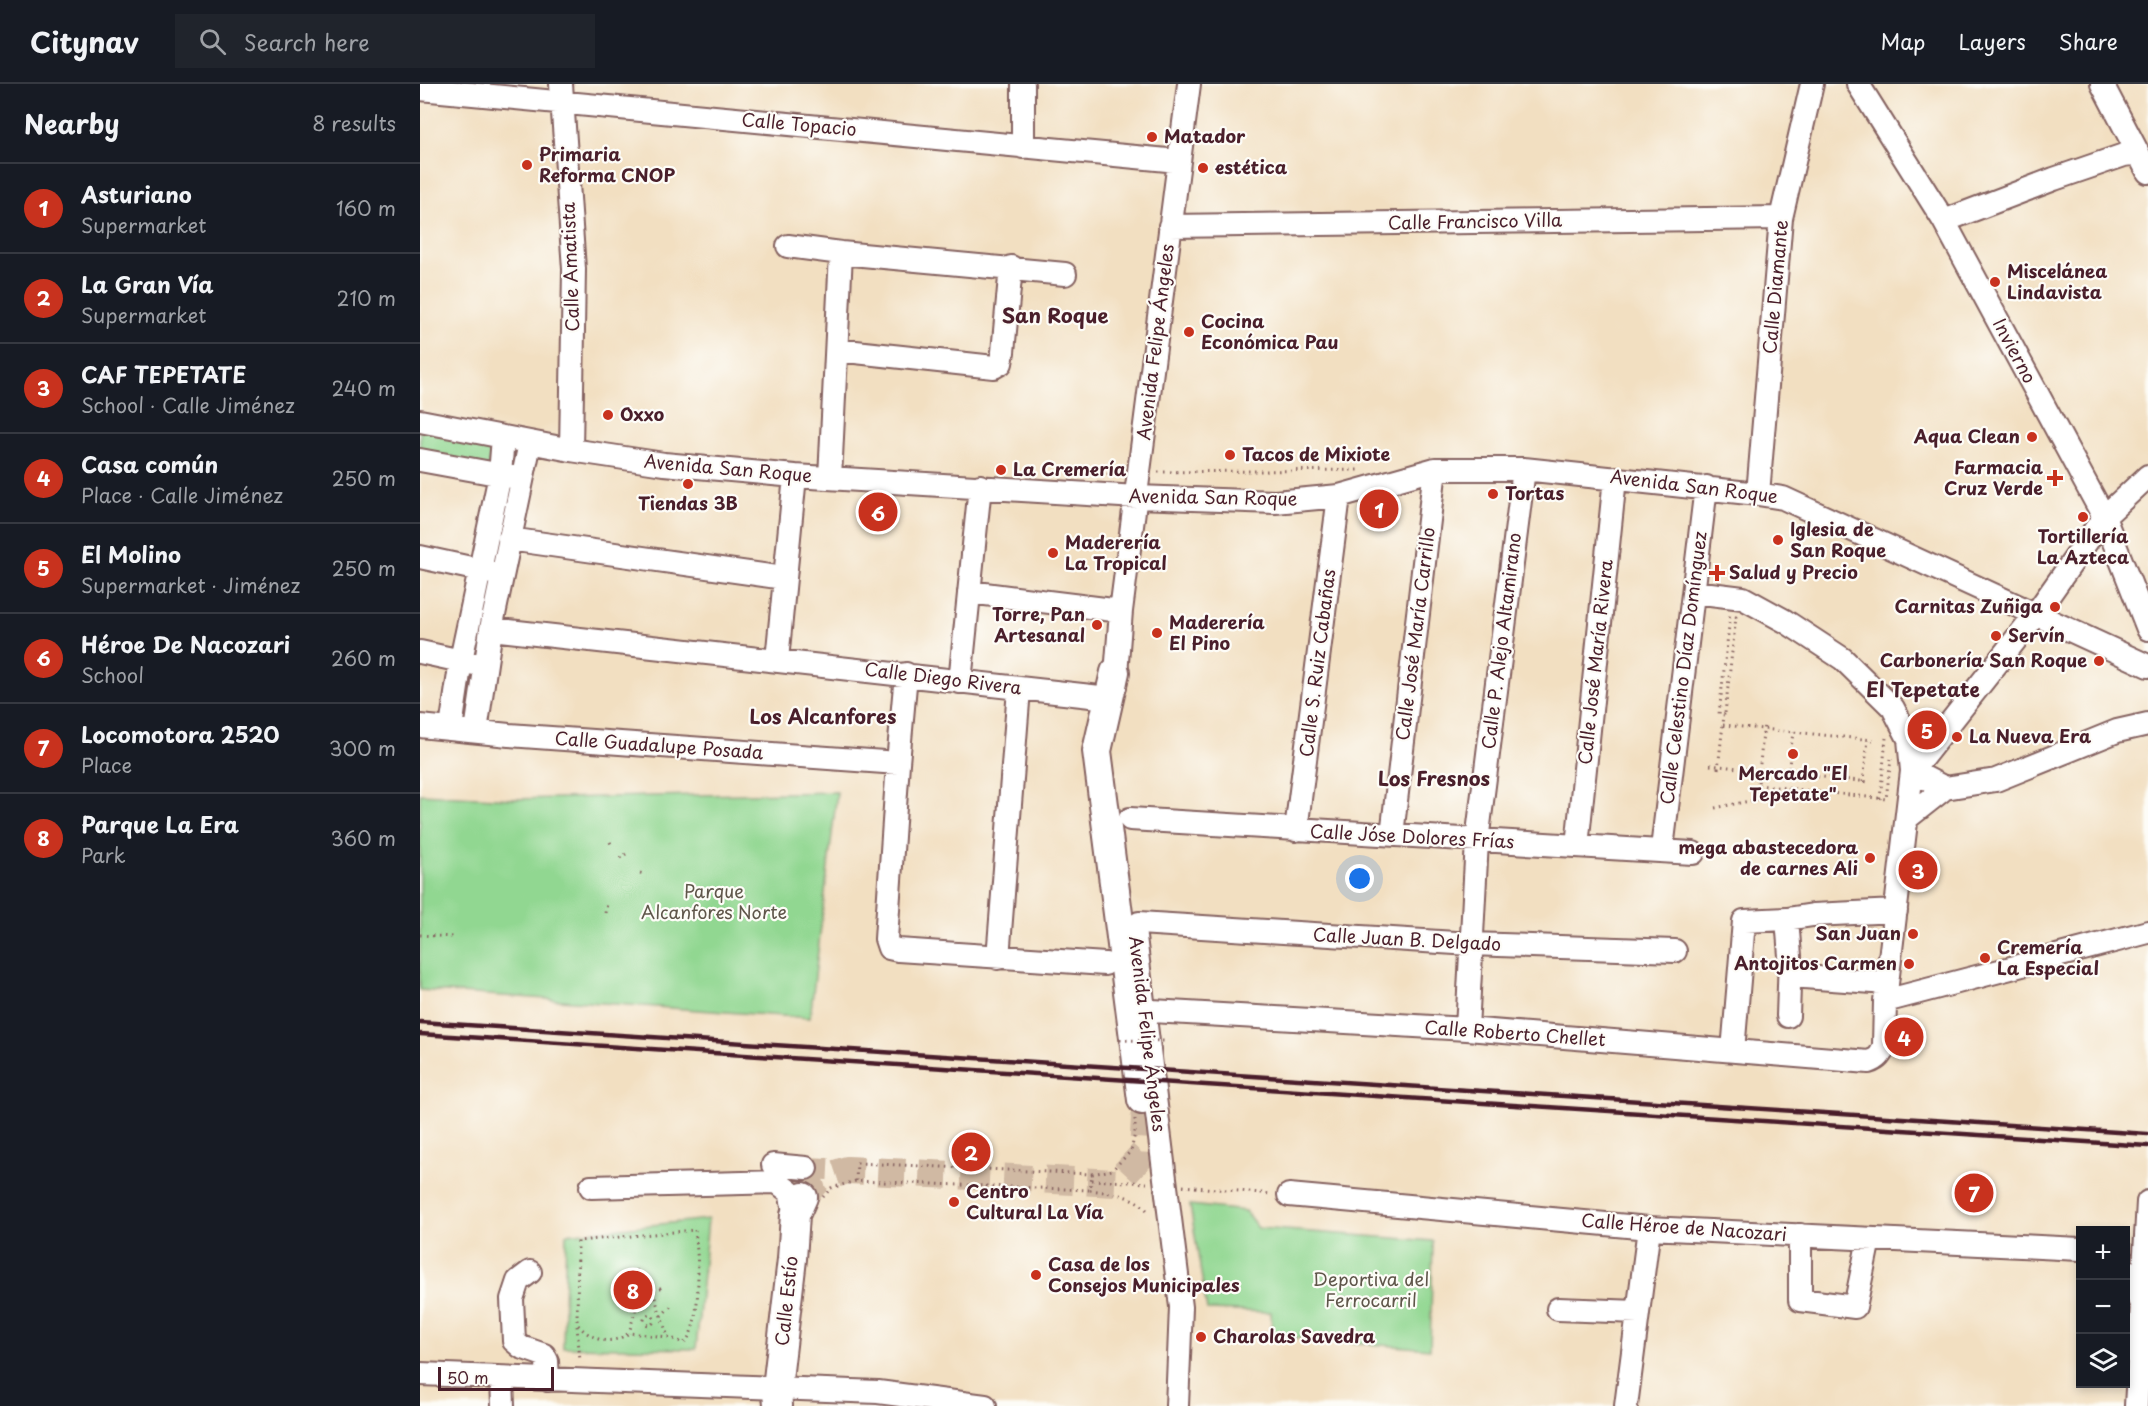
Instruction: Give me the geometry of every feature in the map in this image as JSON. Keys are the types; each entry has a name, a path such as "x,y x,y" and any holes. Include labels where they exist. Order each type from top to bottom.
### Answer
{"main road":[{"name":"Avenida Felipe Ángeles","path":"1112,685 1097,751 1138,1111"},
{"name":"Calle Estío","path":"778,1397 792,1259 806,1204"}],"street":[{"path":"1023,84 1023,147"},
{"name":"Avenida Felipe Ángeles","path":"1176,1406 1181,1307 1165,1185 1155,1043 1111,757 1112,685 1189,84"},
{"name":"Calle Diamante","path":"1758,494 1781,218 1812,84"},
{"name":"Invierno","path":"1858,84 1944,221 2104,518 2148,629"},
{"path":"2102,84 2143,163"},
{"name":"Calle Topacio","path":"420,89 562,93 1023,147 1178,161"},
{"name":"Calle Amatista","path":"562,93 574,269 571,450"},
{"path":"1944,221 2124,155 2143,163"},
{"name":"Calle Francisco Villa","path":"1170,226 1781,218"},
{"path":"788,246 1065,274"},
{"path":"830,478 842,253"},
{"path":"837,350 994,367 1001,363 1011,267"},
{"name":"Avenida San Roque","path":"420,421 530,443 664,464 795,476 1137,497 1275,502 1340,496 1435,469 1524,468 1758,494 1783,498 2148,666"},
{"path":"476,731 491,629 509,538 511,476 503,437"},
{"path":"451,728 461,660 480,570 511,476 530,443"},
{"path":"420,460 511,476"},
{"name":"Calle P. Alejo Altamirano","path":"1467,1029 1477,841 1524,468"},
{"name":"Calle José María Carrillo","path":"1392,835 1435,469"},
{"path":"777,660 795,476"},
{"path":"1912,771 2035,615 2104,518 2148,476"},
{"name":"Calle José María Rivera","path":"1577,846 1615,478"},
{"path":"960,682 980,486"},
{"name":"Calle Celestino Díaz Domínguez","path":"1662,849 1706,487"},
{"name":"Calle S. Ruiz Cabañas","path":"1296,830 1340,496"},
{"path":"509,538 784,578"},
{"path":"420,557 502,574"},
{"path":"969,592 1121,611"},
{"path":"1694,592 1743,598 1785,621 1843,659 1893,708 1909,739 1912,771 1886,992"},
{"name":"Calle Diego Rivera","path":"491,629 906,674 1019,689 1112,685"},
{"path":"420,652 485,666"},
{"path":"906,674 886,939 889,948 998,958 1105,964"},
{"path":"998,958 1019,689"},
{"path":"1907,818 1945,788 1996,780 2117,731 2148,724"},
{"name":"Calle Guadalupe Posada","path":"420,726 898,763"},
{"path":"1912,771 1945,788"},
{"name":"Calle Jóse Dolores Frías","path":"1130,819 1477,841 1662,849 1694,853"},
{"path":"1733,1051 1744,921 1896,911"},
{"path":"1787,919 1790,976 1788,1016"},
{"name":"Calle Juan B. Delgado","path":"1139,923 1471,944 1675,951"},
{"path":"1790,976 1886,992 2148,932"},
{"name":"Calle Roberto Chellet","path":"1152,1011 1467,1029 1869,1062 1876,1060 1884,1046 1886,992"},
{"path":"773,1165 806,1168"},
{"path":"591,1187 777,1182 806,1204"},
{"name":"Calle Héroe de Nacozari","path":"1289,1195 1649,1228 2076,1249"},
{"path":"2136,1406 2148,1202"},
{"path":"1157,1224 1162,1279 1170,1294 1181,1307"},
{"path":"1626,1406 1649,1228"},
{"path":"1800,1235 1800,1300 1855,1307 1869,1239"},
{"path":"530,1272 518,1281 512,1299 514,1341 521,1347 544,1355 547,1361 548,1380"},
{"path":"2130,1276 2141,1307"},
{"path":"1558,1309 1638,1312"},
{"path":"420,1374 580,1381 778,1397 878,1392 985,1406"},
{"path":"502,1378 503,1406"}],"path":[{"path":"1140,472 1364,470"},
{"path":"1719,767 1724,715 1719,714 1730,617 1736,617 1725,713"},
{"path":"1722,723 1873,740"},
{"path":"1758,790 1764,723"},
{"path":"1788,774 1794,731"},
{"path":"1880,799 1887,735"},
{"path":"1863,782 1868,740"},
{"path":"1884,756 1892,757"},
{"path":"1710,765 1869,782 1869,784"},
{"path":"1793,791 1758,790 1752,789 1793,791 1886,799 1889,781"},
{"path":"1715,808 1793,791"},
{"path":"620,858 626,854"},
{"path":"605,913 606,904"},
{"path":"420,935 452,937"},
{"path":"1120,1040 1155,1043"},
{"path":"856,1180 857,1163 1092,1174 1112,1170 1131,1151 1138,1111"},
{"path":"1090,1190 1092,1174"},
{"path":"806,1204 831,1188 856,1180 1090,1190 1122,1195 1143,1204 1157,1224"},
{"path":"1092,1180 1289,1195"},
{"path":"580,1381 577,1324 578,1241 695,1230 699,1262 694,1323 688,1339 684,1343 668,1337 629,1333"},
{"path":"636,1270 638,1284 646,1292 653,1292 663,1287"},
{"path":"627,1299 641,1300 646,1292"},
{"path":"653,1292 668,1337"},
{"path":"577,1324 587,1334 598,1339 621,1339 629,1333 634,1319 637,1304 633,1301"},
{"path":"661,1316 672,1305"},
{"path":"644,1320 649,1315 654,1320 663,1320"},
{"path":"634,1319 644,1320"},
{"path":"644,1320 647,1325 654,1320"}],"green space":[{"path":"420,427 492,441 488,468 420,455"},
{"name":"Parque Alcanfores Norte","path":"837,792 810,1018 420,990 420,794 514,799"},
{"name":"Deportiva del Ferrocarril","path":"1190,1205 1245,1211 1258,1228 1433,1241 1430,1349 1272,1336 1271,1312 1207,1310"},
{"path":"708,1219 696,1349 563,1347 566,1234"}],"tunnel":[{"path":"803,1197 817,1180 847,1170 1116,1183 1143,1154 1145,1117 1142,1100"},
{"path":"806,1168 847,1170"}],"railway":[{"path":"420,1022 2148,1134"},
{"path":"420,1034 2148,1146"}],"place":[{"name":"Matador","path":"1152,137"},
{"name":"Primaria Reforma CNOP","path":"527,165"},
{"name":"estética","path":"1203,168"},
{"name":"Miscelánea Lindavista","path":"1995,282"},
{"name":"Cocina Económica Pau","path":"1189,332"},
{"name":"Oxxo","path":"608,415"},
{"name":"Aqua Clean","path":"2032,437"},
{"name":"Tacos de Mixiote","path":"1230,455"},
{"name":"La Cremería","path":"1001,470"},
{"name":"Farmacia Cruz Verde","path":"2055,478"},
{"name":"Tiendas 3B","path":"688,484"},
{"name":"Tortas","path":"1493,494"},
{"name":"Asturiano","path":"1379,509"},
{"name":"Héroe De Nacozari","path":"878,512"},
{"name":"Tortillería La Azteca","path":"2083,517"},
{"name":"Iglesia de San Roque","path":"1778,540"},
{"name":"Maderería La Tropical","path":"1053,553"},
{"name":"Salud y Precio","path":"1717,573"},
{"name":"Carnitas Zuñiga","path":"2055,607"},
{"name":"Torre, Pan Artesanal","path":"1097,625"},
{"name":"Maderería El Pino","path":"1157,633"},
{"name":"Servín","path":"1996,636"},
{"name":"Carbonería San Roque","path":"2099,661"},
{"name":"El Molino","path":"1927,730"},
{"name":"La Nueva Era","path":"1957,737"},
{"name":"Mercado \"El Tepetate\"","path":"1793,754"},
{"name":"mega abastecedora de carnes Ali","path":"1870,858"},
{"name":"CAF TEPETATE","path":"1918,870"},
{"name":"San Juan","path":"1913,934"},
{"name":"Cremería La Especial","path":"1985,958"},
{"name":"Antojitos Carmen","path":"1909,964"},
{"name":"Casa común","path":"1904,1037"},
{"name":"La Gran Vía","path":"971,1152"},
{"name":"Locomotora 2520","path":"1974,1193"},
{"name":"Centro Cultural La Vía","path":"954,1202"},
{"name":"Casa de los Consejos Municipales","path":"1036,1275"},
{"name":"Parque La Era","path":"633,1290"},
{"name":"Charolas Savedra","path":"1201,1337"}],"district":[{"name":"San Roque","path":"1055,316"},
{"name":"El Tepetate","path":"1923,690"},
{"name":"Los Alcanfores","path":"823,717"},
{"name":"Los Fresnos","path":"1434,779"}]}
